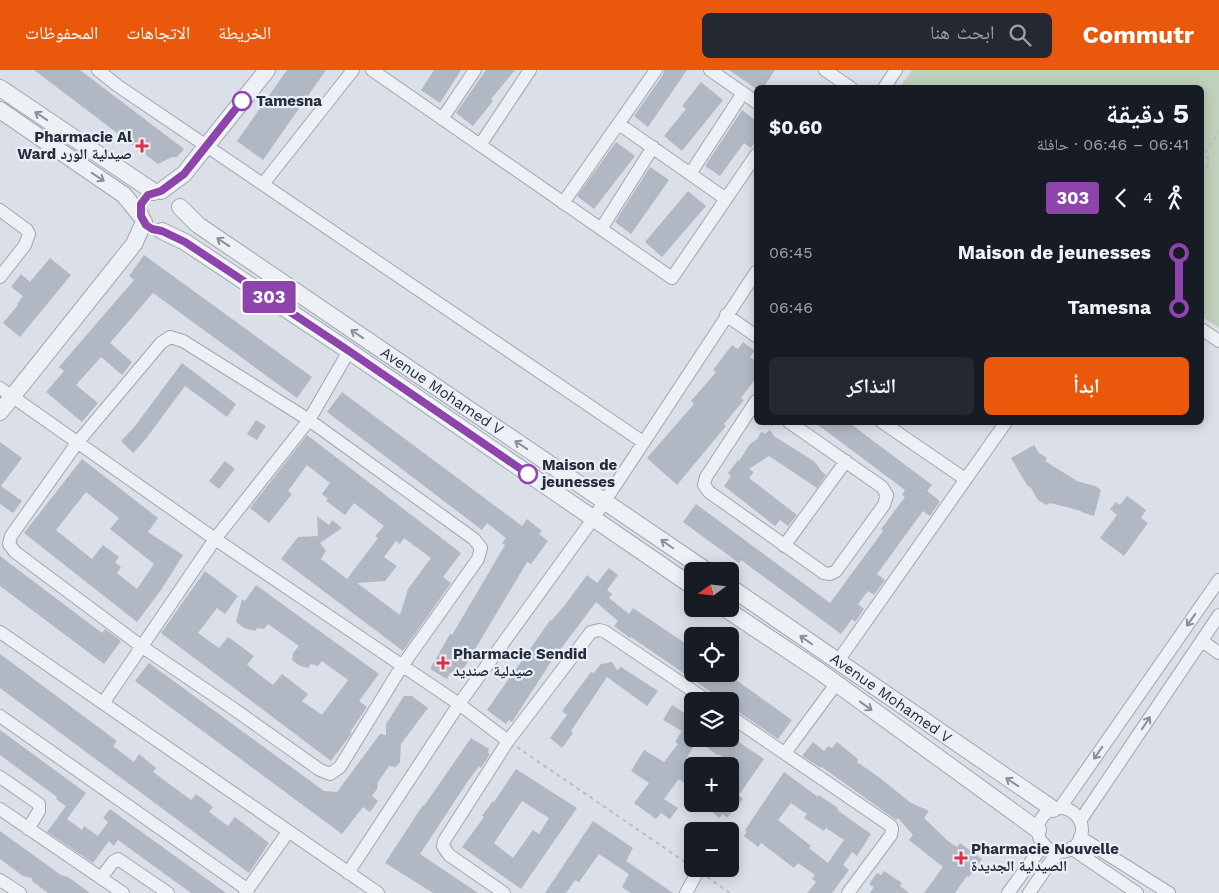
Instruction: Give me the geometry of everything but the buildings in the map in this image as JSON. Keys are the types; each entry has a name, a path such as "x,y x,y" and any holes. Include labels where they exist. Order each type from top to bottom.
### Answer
{"street":[{"path":"98,70 118,86 643,442"},
{"path":"150,225 141,204 143,200 184,174 267,70"},
{"path":"263,184 353,70"},
{"path":"372,70 672,278 754,158"},
{"path":"442,119 475,70"},
{"path":"480,145 530,70"},
{"path":"564,203 656,70"},
{"path":"710,70 754,100"},
{"path":"825,70 847,85"},
{"path":"886,85 896,70"},
{"path":"0,88 158,191 171,194 178,204"},
{"path":"690,174 744,93"},
{"name":"Avenue Mohamed V","path":"2,116 124,195 150,225 185,242 349,351 684,581"},
{"path":"619,124 726,199"},
{"path":"601,229 653,148"},
{"path":"0,412 6,392 150,225 174,225 178,219 178,204 184,174"},
{"name":"Avenue Mohamed V","path":"178,204 198,225 694,562"},
{"path":"0,210 27,230 29,234 25,245 0,277"},
{"path":"348,873 459,704 593,520 754,275"},
{"path":"726,315 754,335"},
{"path":"1204,330 1219,341"},
{"path":"170,337 183,341 308,420 474,539 481,548 478,559 402,666 340,767 330,774 320,770 141,646 15,552 9,544 11,536 77,443 161,343 170,337"},
{"path":"104,702 215,539 308,420 349,351"},
{"path":"6,392 215,539 459,704 508,741"},
{"path":"754,404 706,477 704,485 709,492 784,546 824,573 833,573 884,505 887,495 885,491 846,461 793,425"},
{"path":"886,425 965,479"},
{"path":"838,661 1004,425"},
{"path":"784,546 846,461"},
{"path":"1008,893 1041,837 1042,817 1056,809 1219,580"},
{"name":"Avenue Mohamed V","path":"739,593 1056,809"},
{"path":"1080,821 1219,615"},
{"path":"739,618 822,673 1041,837 1050,849 1058,852 1071,848 1077,843 1081,829 1080,821 1075,814 1068,810 1056,809"},
{"path":"504,893 449,855 443,846 446,836 508,741 587,636 595,630 604,631 695,692"},
{"path":"0,632 378,893"},
{"path":"1202,641 1219,653"},
{"path":"785,753 836,684"},
{"path":"0,716 247,891 288,832"},
{"path":"739,722 889,824 892,829 891,835 848,893"},
{"path":"0,777 39,804 39,811 28,829"},
{"path":"0,810 123,893"},
{"path":"1080,836 1169,893"},
{"path":"1071,848 1137,893"},
{"path":"1030,893 1058,852"},
{"path":"101,878 112,862 118,859 168,893"},
{"path":"686,893 692,877"},
{"path":"0,880 20,893"}],"path":[{"path":"1204,170 1208,166 1208,159 1205,153 1219,132"},
{"path":"508,741 684,862"},
{"path":"706,877 730,893"}],"green space":[{"path":"912,70 1219,70 1219,328 1204,318 1204,85 901,85"}],"bus line":[{"name":"303","path":"242,101 184,174 161,191 148,195 143,200 140,211 146,225 185,242 349,351 528,474"}],"place":[{"name":"Tamesna","path":"242,101"},
{"name":"Pharmacie Al Ward صيدلية الورد","path":"142,146"},
{"name":"Maison de jeunesses","path":"528,474"},
{"name":"Pharmacie Sendid صيدلية صنديد","path":"443,663"},
{"name":"Pharmacie Nouvelle الصيدلية الجديدة","path":"961,858"}]}
